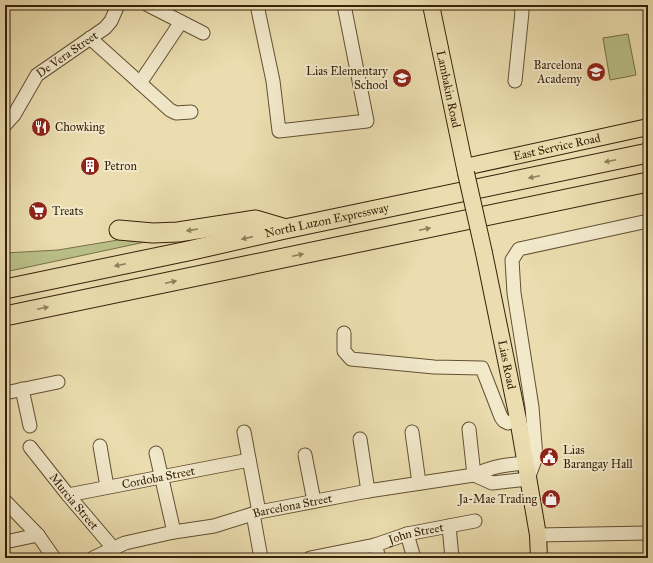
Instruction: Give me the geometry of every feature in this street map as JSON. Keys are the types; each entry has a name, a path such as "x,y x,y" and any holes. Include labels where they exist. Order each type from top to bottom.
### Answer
{"highway":[{"name":"North Luzon Expressway","path":"5,289 648,153"},
{"path":"5,316 648,182"},
{"path":"119,230 153,233 178,232 256,220 285,229"}],"main road":[{"name":"Lambakin Road","path":"431,5 466,170"},
{"name":"East Service Road","path":"466,170 648,127"},
{"name":"Lias Road","path":"466,170 518,419 538,535 539,558"}],"street":[{"name":"De Vera Street","path":"5,125 14,115 37,75 105,28 111,21 118,5"},
{"path":"148,5 202,33"},
{"path":"257,5 273,81 279,131 367,121 344,5"},
{"path":"515,81 522,12 520,5"},
{"path":"140,83 180,22"},
{"path":"90,38 170,110 176,113 191,112"},
{"path":"469,429 474,475 492,483 528,479 536,457 532,407 514,293 512,260 519,249 648,221"},
{"path":"344,333 344,351 351,359 434,367 482,368 501,417 508,423 518,419"},
{"path":"5,393 58,382"},
{"path":"22,389 30,426"},
{"path":"244,432 249,460 261,558"},
{"path":"412,432 419,483"},
{"path":"360,439 368,491"},
{"name":"Murcia Street","path":"30,446 114,554"},
{"path":"100,446 108,487"},
{"path":"156,453 174,532"},
{"path":"305,455 314,501"},
{"name":"Cordoba Street","path":"68,495 249,460"},
{"name":"Barcelona Street","path":"93,558 114,554 125,543 174,532 214,526 256,513 368,491 474,475 489,468 525,463"},
{"path":"5,501 38,535 54,558"},
{"name":"John Street","path":"310,558 375,545 407,534 475,520"},
{"path":"449,526 452,558"},
{"path":"538,535 648,533"},
{"path":"407,534 414,558"},
{"path":"5,542 38,535"},
{"path":"375,545 379,558"}],"green space":[{"path":"628,34 636,75 610,80 603,38"},
{"path":"118,240 145,242 5,272 5,253 58,250"}],"place":[{"name":"Barcelona Academy","path":"596,72"},
{"name":"Lias Elementary School","path":"402,78"},
{"name":"Chowking","path":"41,127"},
{"name":"Petron","path":"90,166"},
{"name":"Treats","path":"38,211"},
{"name":"Lias Barangay Hall","path":"549,457"},
{"name":"Ja-Mae Trading","path":"551,499"}]}
